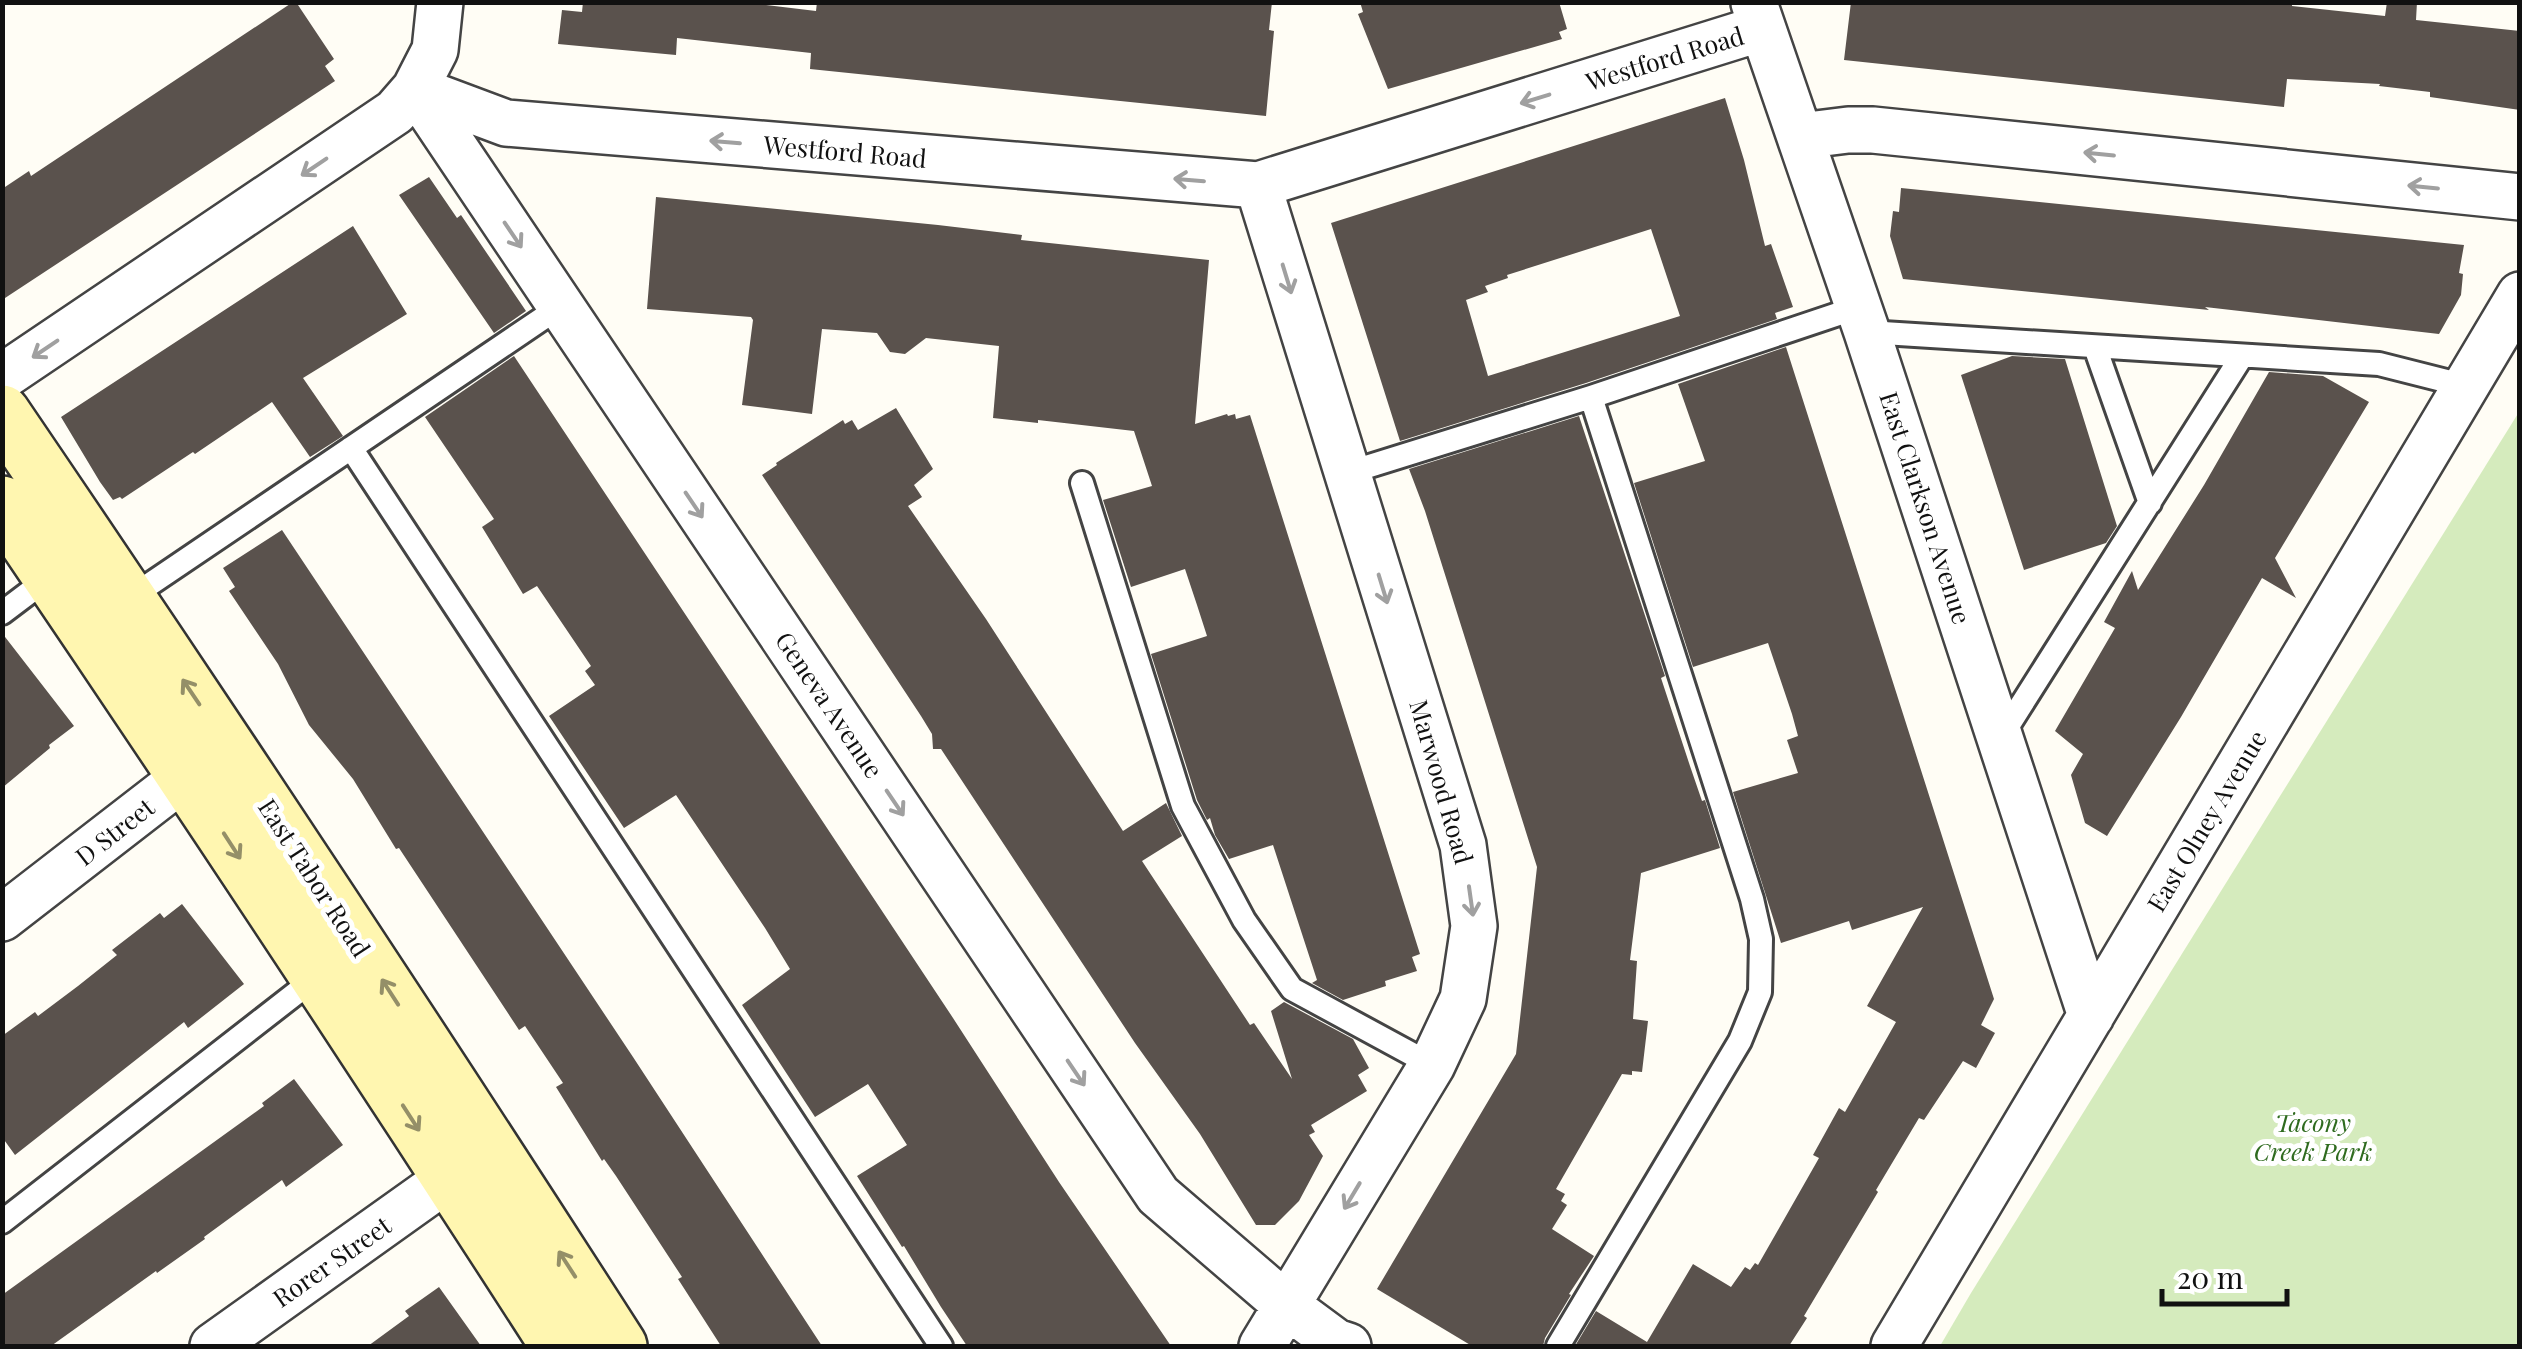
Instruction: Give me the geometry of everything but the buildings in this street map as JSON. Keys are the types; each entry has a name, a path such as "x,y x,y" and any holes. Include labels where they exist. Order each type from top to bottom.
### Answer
{"street":[{"path":"2,377 394,112 415,89 434,50 440,2"},
{"name":"Westford Road","path":"415,89 506,124 1258,186 1758,15"},
{"name":"East Clarkson Avenue","path":"1758,15 1863,320 2091,1016"},
{"name":"Geneva Avenue","path":"415,89 1158,1195 1286,1305 1336,1342 1348,1346"},
{"path":"1800,136 1873,130 2520,197"},
{"name":"Marwood Road","path":"1258,186 1463,845 1474,926 1463,999 1432,1066 1262,1346"},
{"name":"East Olney Avenue","path":"1894,1346 2520,295"},
{"name":"East Tabor Road","path":"2,413 128,599 318,976 559,1346"},
{"name":"East Tabor Road","path":"2,504 51,576 206,760 620,1346"},
{"name":"D Street","path":"2,918 206,760"},
{"name":"Rorer Street","path":"213,1346 450,1177"}],"lane":[{"path":"128,599 561,306"},
{"path":"1347,473 1591,397 1863,320 2096,347 2379,364 2466,386"},
{"path":"2096,347 2150,502"},
{"path":"2000,738 2242,356"},
{"path":"1558,1346 1740,1041 1760,992 1761,939 1752,899 1591,397"},
{"path":"350,448 940,1346"},
{"path":"1082,483 1183,806 1244,920 1292,989 1432,1066"},
{"path":"2,613 51,576"},
{"path":"2,1222 318,976"}],"green space":[{"name":"Tacony Creek Park","path":"2519,412 2519,1346 1940,1346 1971,1293"}]}
